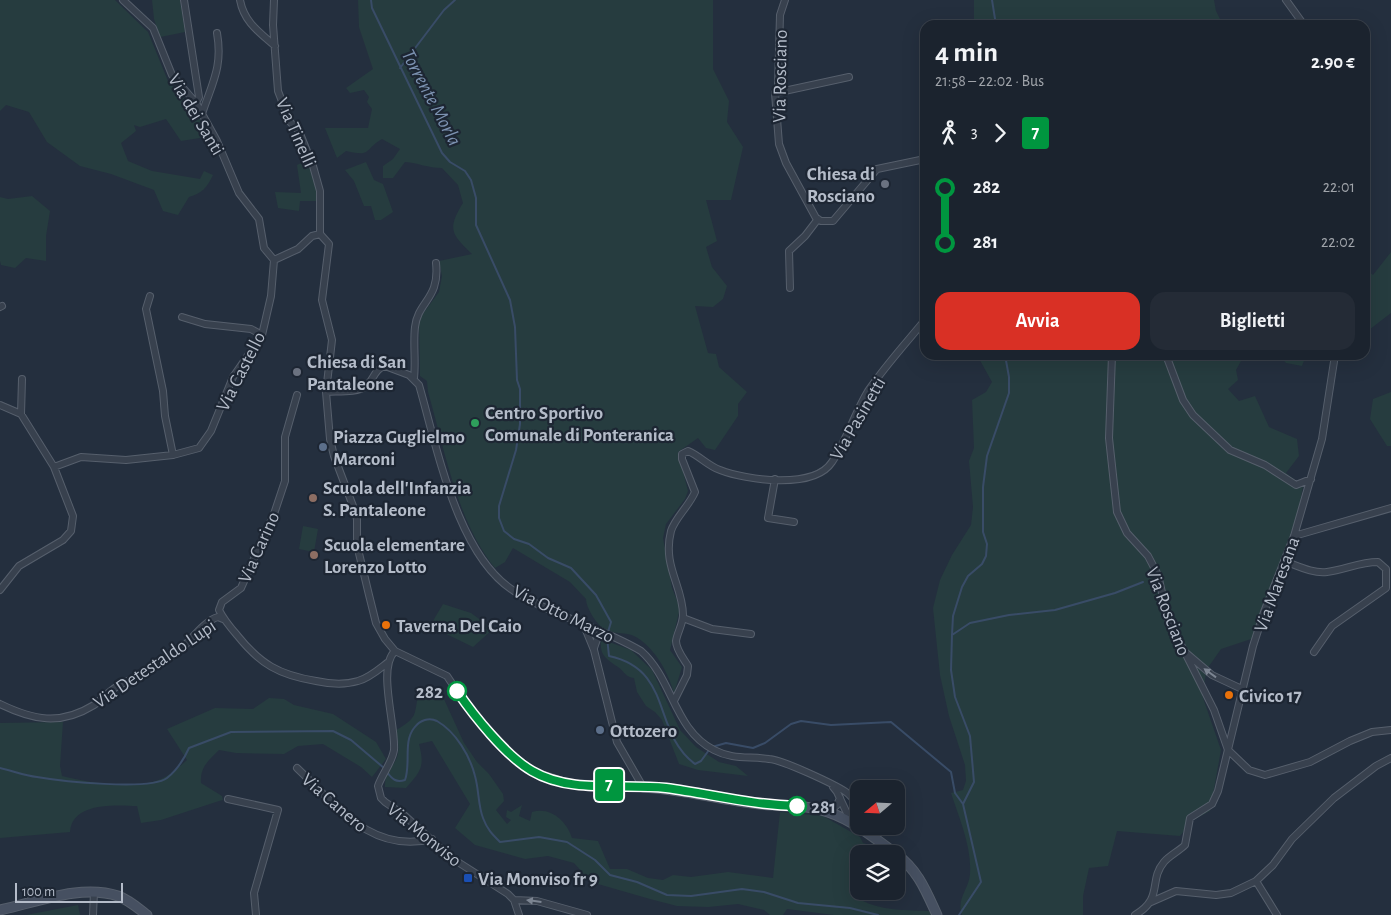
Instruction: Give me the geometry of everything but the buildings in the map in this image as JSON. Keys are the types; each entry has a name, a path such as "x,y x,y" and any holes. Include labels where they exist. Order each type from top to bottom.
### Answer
{"street":[{"name":"Via dei Santi","path":"123,0 153,28 172,75 196,103 217,141 239,193 260,219 264,248 274,260"},
{"path":"184,0 199,97 196,103"},
{"path":"240,0 242,12 248,23 275,46"},
{"name":"Via Tinelli","path":"274,0 278,91 290,122 299,131 313,166 320,191 320,234 329,244 322,300 332,340 326,392 330,439 356,519 358,545 376,623 395,650"},
{"name":"Via Rosciano","path":"785,0 780,15 778,86 776,93 779,144 796,182 818,219"},
{"path":"1286,0 1300,20"},
{"path":"202,114 218,66 220,54 217,33"},
{"path":"776,93 849,77"},
{"path":"790,288 789,251 805,236 818,219 828,222 833,221 876,169 920,161"},
{"path":"274,260 298,249 312,236 320,234"},
{"name":"Via Castello","path":"54,467 81,457 126,460 173,455 191,451 204,442 211,431 233,377 262,335 272,296 274,260"},
{"path":"326,392 361,389 368,384 377,370 385,366 414,378 416,360 415,327 438,280 436,263"},
{"path":"150,296 146,309 163,391 165,416 173,455"},
{"path":"182,317 205,324 251,329 262,335"},
{"name":"Via Pasinetti","path":"674,701 687,675 688,666 678,650 676,641 683,618 668,553 671,529 691,502 695,492 682,459 682,454 688,451 722,471 775,479 803,479 820,473 831,464 868,392 920,326"},
{"name":"Via Rosciano","path":"1112,360 1109,438 1117,512 1127,532 1148,556 1158,575 1168,620 1214,710 1228,750"},
{"path":"1168,360 1183,400 1193,415 1230,450 1265,465 1296,485 1311,478"},
{"name":"Via Maresana","path":"1151,902 1158,872 1164,862 1185,845 1190,818 1212,804 1218,791 1264,612 1294,536 1322,439 1334,360"},
{"name":"Via Otto Marzo","path":"414,378 419,385 458,516 478,555 500,580 513,590 641,651 653,661 684,722 701,743 714,751 741,759 778,761 830,784 844,791 850,797"},
{"path":"0,590 19,566 63,540 71,531 73,516 54,467 21,414 22,379"},
{"name":"Via Carino","path":"223,619 220,606 241,588 277,505 285,481 285,437 297,395"},
{"path":"0,405 21,414"},
{"path":"775,479 768,518 794,522"},
{"path":"1294,536 1391,508"},
{"path":"1284,561 1318,572 1326,572 1363,562 1378,562 1386,569 1386,588 1332,626 1314,652"},
{"name":"Via Detestaldo Lupi","path":"0,704 28,717 46,719 61,718 80,712 115,688 179,650 211,620 218,617 223,619"},
{"path":"683,618 712,629 751,634"},
{"path":"223,619 262,662 280,673 300,679 328,683 357,682 387,664 395,650 447,676 473,714 514,756 532,771 569,783 665,788 760,804 807,806 829,812 850,823"},
{"path":"584,624 594,650 617,742 643,787"},
{"path":"594,650 601,631"},
{"path":"1181,648 1212,675 1244,690"},
{"name":"Via Monviso","path":"387,664 394,749 378,786 381,798 432,839 450,857 508,894 514,900"},
{"path":"1228,750 1248,770 1265,774 1310,762 1372,732 1391,730"},
{"path":"1135,915 1145,909 1151,902 1176,891 1216,895 1231,893 1256,881 1274,866 1292,839 1334,798 1376,766 1391,758"},
{"name":"Via Canero","path":"297,768 350,818 376,837 410,843 432,839"},
{"path":"830,784 840,798 850,820"},
{"path":"829,812 837,805 840,798"},
{"path":"228,799 278,810 254,893 256,915"},
{"path":"870,835 884,845"},
{"path":"905,861 920,878 937,915"},
{"path":"1256,881 1277,915"},
{"path":"93,915 94,892"},
{"path":"0,910 80,893 94,892 119,896 131,902 147,915"},
{"path":"518,915 514,900 537,901 587,915"}],"green space":[{"path":"0,0 115,0 148,32 168,81 191,106 209,132 206,137 181,141 166,119 140,127 134,125 136,131 121,143 128,161 152,171 200,179 204,171 213,175 204,189 189,197 178,215 163,211 154,190 111,174 80,166 47,142 29,112 6,105 0,111"},
{"path":"152,0 180,0 185,32 160,37 154,19"},
{"path":"358,0 713,0 713,69 729,101 727,122 743,147 731,200 706,200 717,241 706,247 712,267 727,286 723,299 713,307 695,306 708,353 716,354 719,367 747,392 738,404 738,416 715,450 706,448 698,438 678,452 688,491 685,499 666,524 663,538 672,588 680,608 670,650 682,667 674,693 664,668 648,646 634,636 610,632 604,629 590,612 586,599 570,582 513,548 505,562 495,568 482,550 471,529 447,461 428,392 427,381 420,376 419,319 439,292 442,276 439,261 472,254 459,241 454,231 453,225 463,203 458,185 442,168 405,162 393,178 383,178 383,166 393,159 400,149 382,139 364,153 346,151 337,158 325,128 368,128 372,109 367,102 369,97 364,90 350,93 346,88 373,69 359,27"},
{"path":"974,0 1214,0 1220,20 974,20"},
{"path":"309,159 317,190 316,201 300,201 299,211 278,208 275,192 301,193 297,165"},
{"path":"366,162 374,180 383,184 393,212 381,220 375,220 371,206 364,206 354,181 345,170"},
{"path":"32,196 50,211 46,236 46,261 26,258 15,268 1,265 0,197 8,199"},
{"path":"1391,252 1391,313 1370,329 1370,272 1373,275"},
{"path":"980,360 1241,360 1236,370 1238,380 1228,389 1239,401 1255,396 1269,427 1297,439 1299,456 1286,473 1303,486 1298,513 1254,638 1221,649 1207,669 1202,695 1221,750 1210,811 1192,821 1180,836 1117,831 1108,866 1089,868 1083,896 1083,915 962,915 961,904 969,879 970,864 964,833 951,793 963,790 966,781 965,765 949,716 940,675 933,608 940,580 952,555 971,525 973,507 969,461 974,448 972,400 986,392 992,382"},
{"path":"1283,360 1304,360 1302,366 1286,363"},
{"path":"1391,392 1391,446 1387,446 1370,419 1373,399"},
{"path":"303,526 318,529 314,552 299,549"},
{"path":"443,604 471,613 493,629 473,647 430,626"},
{"path":"601,639 631,650 652,670 680,730 696,747 719,762 736,766 748,776 698,770 679,764 662,720 646,706 637,692 634,678 627,675 604,656 601,649"},
{"path":"424,691 434,691 443,697 464,743 503,794 504,801 496,810 507,824 511,820 506,817 507,810 511,812 522,805 519,816 530,821 532,812 545,811 551,813 562,821 572,838 598,841 610,869 627,869 648,878 663,880 673,875 691,877 728,872 773,878 780,812 823,816 850,831 850,835 856,835 863,843 870,845 850,845 850,900 860,900 879,907 899,910 929,911 931,915 834,915 787,909 783,915 770,915 764,910 738,904 708,907 677,906 591,882 574,863 548,856 525,859 475,845 455,828 470,804 432,741 419,744 422,758 420,768 406,788 385,787 388,773 397,758 398,742 395,731 412,718 421,694"},
{"path":"269,698 284,699 294,705 333,714 376,742 386,759 372,777 361,767 323,744 298,746 284,754 236,753 219,750 203,768 201,783 222,796 223,800 161,820 141,823 137,806 96,807 78,815 73,822 70,832 0,838 0,723 63,722 60,766 62,776 100,783 142,784 165,777 187,760 167,729 215,708 253,709"},
{"path":"78,905 80,915 26,915"}],"waterway":[{"name":"Torrente Morla","path":"371,0 372,8 442,153 450,162 465,171 471,180 476,198 476,225 510,300 515,327 517,380 520,389 520,424 516,450 499,506 499,518 504,531 514,539 529,544 548,558 571,568 596,595 611,622 608,632"},
{"path":"400,68 444,10 455,0"},
{"path":"992,0 995,20"},
{"path":"952,635 953,616 962,587 968,576 982,564 986,556 987,544 983,532 983,487 987,456 1009,393 1006,360"},
{"path":"963,804 974,782 970,736 955,697 951,670 952,635 970,623 1009,615 1055,610 1115,593 1143,582"},
{"name":"Torrente Morla","path":"607,637 609,656 630,663 644,674 653,688 672,735 681,750 695,764 701,761 709,750"},
{"path":"387,772 394,780 405,780 411,734 416,725 422,721 434,720 450,731 466,753 475,776 483,818 490,831 500,842 539,837 567,842 595,860 610,875 637,882 667,895 691,896 742,889 764,892 798,903 850,908 878,915"},
{"name":"Torrente Morla","path":"712,747 726,743 753,748 765,743 791,724 801,721 831,725 891,722 951,772 955,793 963,804 981,882 959,915"},
{"path":"0,768 28,776 65,781 143,784 167,778 180,764 189,748 231,732 333,731 351,740 384,768"}],"bus line":[{"name":"7","path":"457,691 473,714 514,756 532,771 550,778 569,783 665,788 760,804 797,806"}],"place":[{"name":"Chiesa di Rosciano","path":"885,184"},
{"name":"Chiesa di San Pantaleone","path":"297,372"},
{"name":"Centro Sportivo Comunale di Ponteranica","path":"475,423"},
{"name":"Piazza Guglielmo Marconi","path":"323,447"},
{"name":"Scuola dell'Infanzia S. Pantaleone","path":"313,498"},
{"name":"Scuola elementare Lorenzo Lotto","path":"314,555"},
{"name":"Taverna Del Caio","path":"386,625"},
{"name":"282","path":"457,691"},
{"name":"Civico 17","path":"1229,695"},
{"name":"Ottozero","path":"600,730"},
{"name":"281","path":"797,806"},
{"name":"Via Monviso fr 9","path":"468,878"}]}
